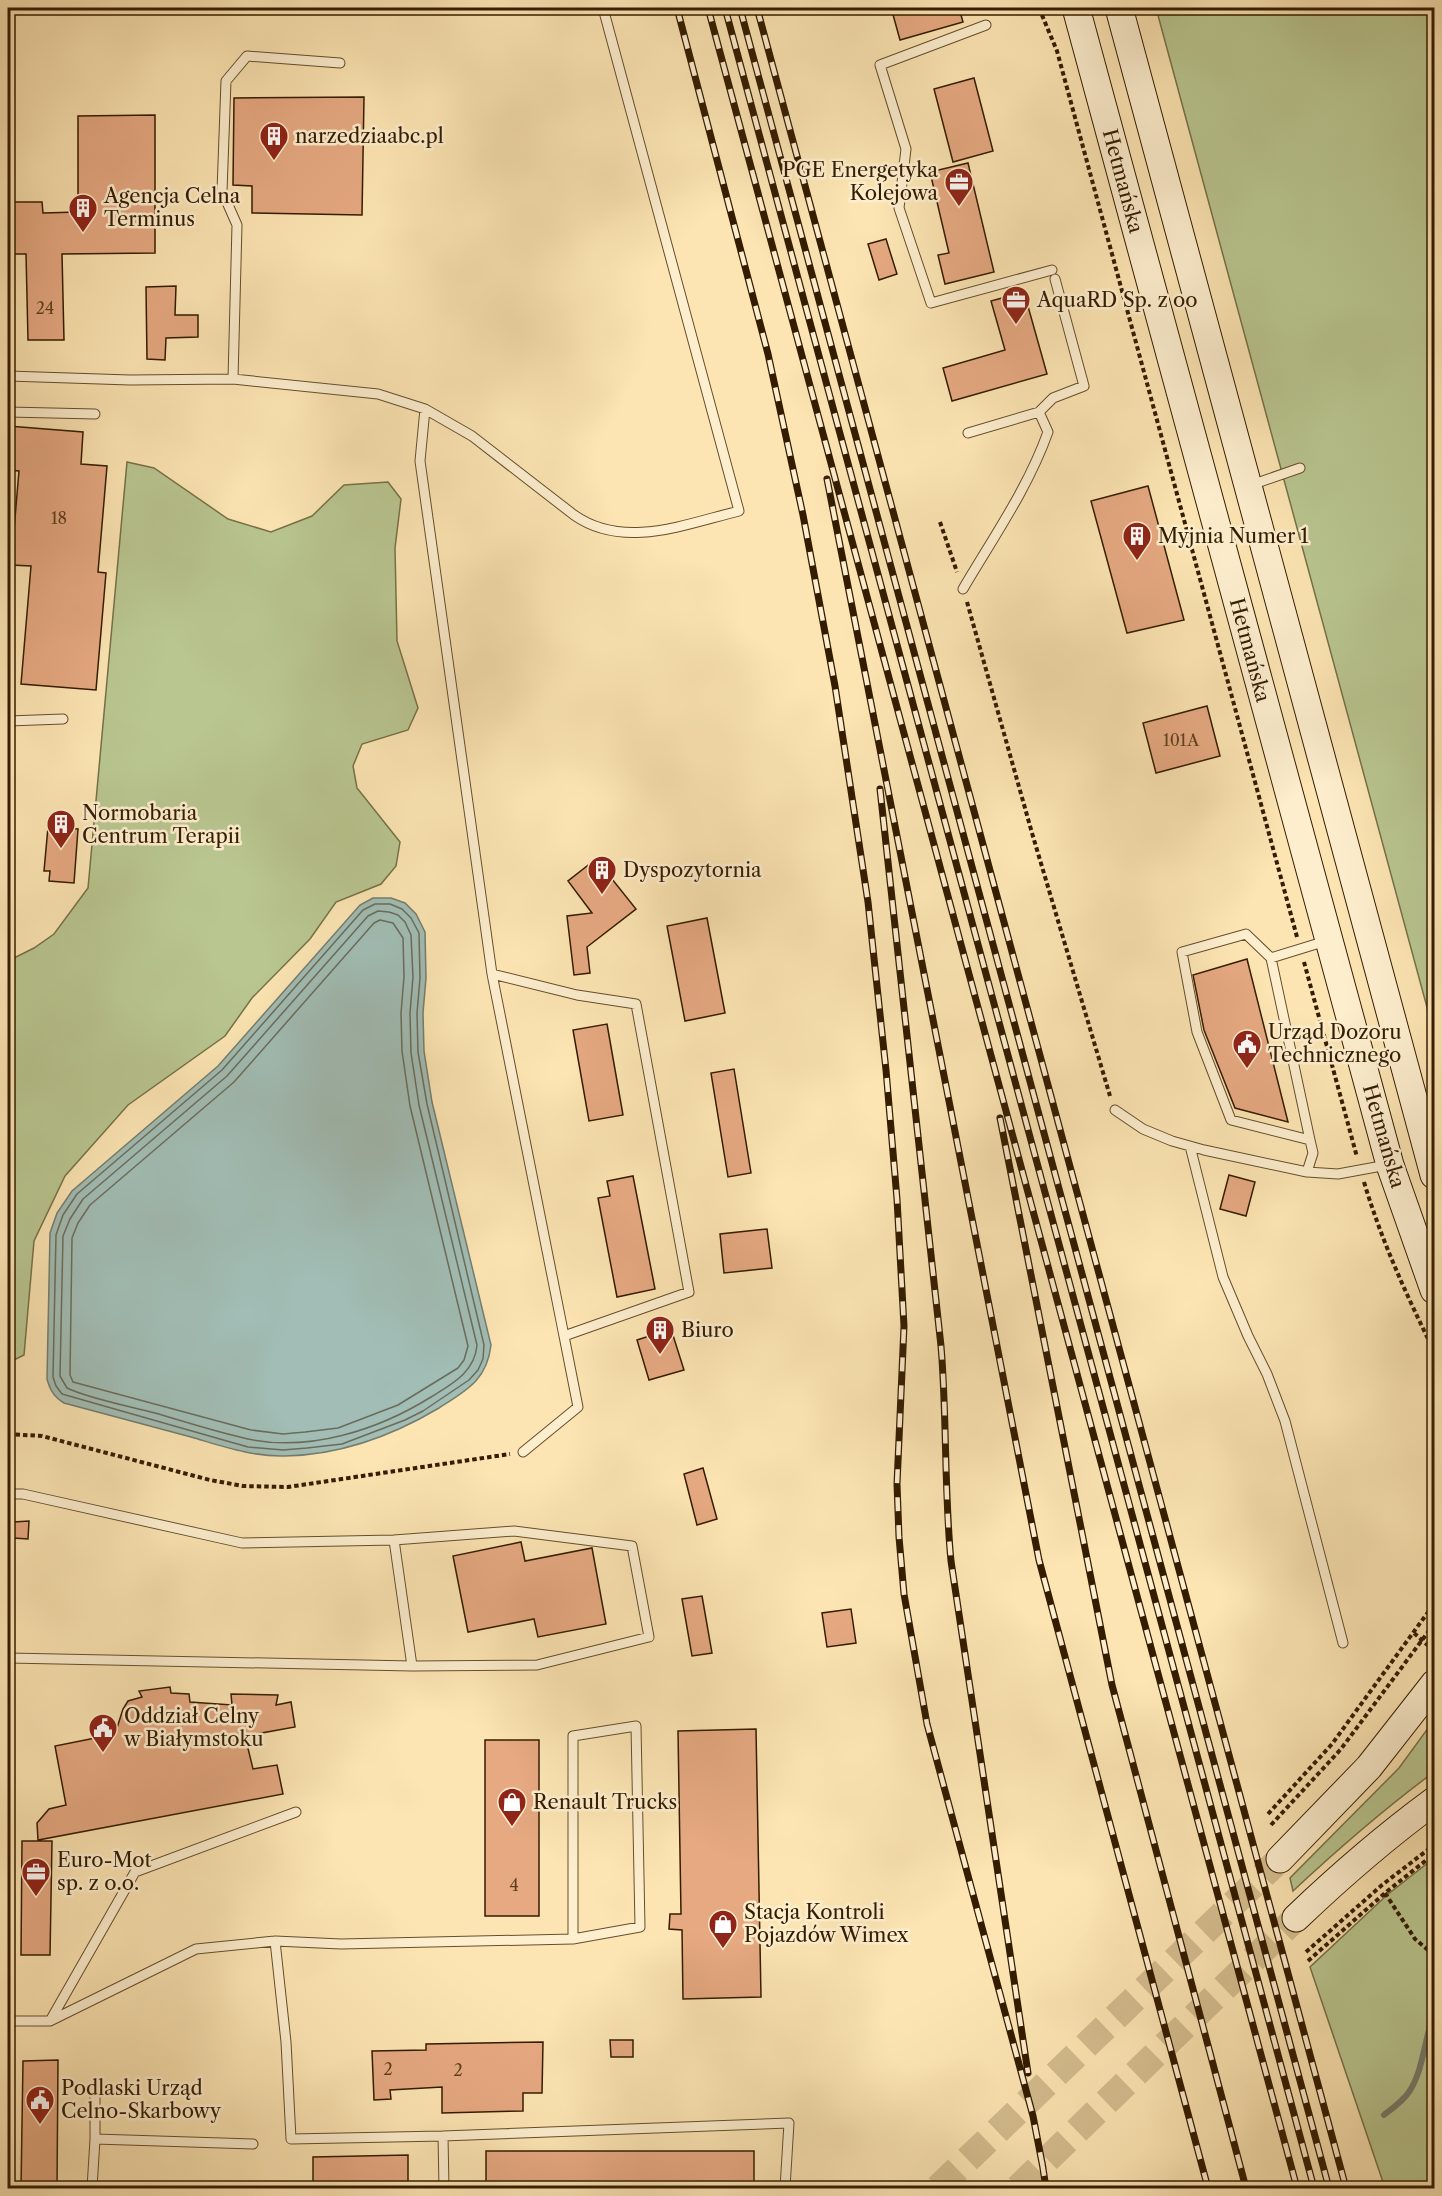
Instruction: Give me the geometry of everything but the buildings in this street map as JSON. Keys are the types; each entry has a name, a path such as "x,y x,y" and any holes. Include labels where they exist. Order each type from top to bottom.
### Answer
{"main road":[{"name":"Hetmańska","path":"1076,8 1390,1165 1434,1290"},
{"name":"Hetmańska","path":"1119,8 1434,1175"},
{"path":"1143,256 1184,243"},
{"path":"1390,1165 1407,1169 1419,1177 1434,1197"},
{"path":"1280,1859 1369,1767 1434,1684"},
{"path":"1296,1918 1391,1832 1434,1801"}],"lane":[{"path":"8,376 130,380 233,379 378,394 425,409 472,436 574,515 602,530 623,533 652,532 739,511 603,8"},
{"path":"968,433 1039,412 1053,398 1084,386 1054,274 932,303 899,208 906,149 880,65 986,25"},
{"path":"233,379 237,225 222,191 226,81 247,56 340,63"},
{"path":"425,409 420,461 492,974 578,1407 523,1452"},
{"path":"8,412 95,414"},
{"path":"963,589 1040,455 1048,432 1039,412"},
{"path":"1249,485 1300,468"},
{"path":"8,711 8,721 63,719"},
{"path":"1307,1172 1313,1153 1271,958 1246,934 1182,952 1197,1032 1231,1120 1310,1140"},
{"path":"1271,958 1329,940"},
{"path":"492,974 577,995 636,1004 689,1292 564,1336"},
{"path":"1114,1110 1143,1129 1190,1146 1307,1172 1338,1174 1390,1165"},
{"path":"1190,1146 1223,1277 1267,1374 1285,1421 1343,1643"},
{"path":"8,1494 23,1494 242,1543 394,1540 514,1531 632,1546 649,1637 537,1665 412,1666 8,1658"},
{"path":"394,1540 412,1666"},
{"path":"8,2021 50,2021 195,1949 275,1941 341,1944 573,1939 640,1928 636,1726 573,1736 573,1939"},
{"path":"50,2021 135,1872 296,1812"},
{"path":"8,1862 9,1835"},
{"path":"275,1941 286,2042 291,2139 443,2136 789,2123 785,2188"},
{"path":"92,2188 95,2093"},
{"path":"443,2136 444,2188"},
{"path":"95,2139 253,2144"}],"path":[{"path":"1039,8 1060,62 1361,1170 1391,1261 1434,1351"},
{"path":"940,522 963,589 1114,1110"},
{"path":"8,1434 42,1436 210,1480 243,1486 288,1487 523,1452"},
{"path":"1268,1814 1332,1744 1434,1604"},
{"path":"1271,1825 1341,1749 1434,1624"},
{"path":"1413,1632 1431,1648 1434,1642"},
{"path":"1306,1952 1382,1885 1434,1845"},
{"path":"1308,1961 1384,1893 1434,1854"},
{"path":"1384,1893 1415,1939 1434,1955"}],"green space":[{"path":"1156,8 1434,8 1434,1033"},
{"path":"127,462 154,468 228,519 271,532 312,516 344,485 388,482 401,499 395,548 397,641 418,708 408,730 362,744 353,766 357,788 400,842 396,866 381,884 336,902 310,939 252,998 225,1036 128,1105 65,1176 34,1241 24,1355 8,1363 8,961 34,948 54,934 88,888"},
{"path":"1434,1720 1434,1772 1397,1800 1293,1891 1290,1878 1399,1768"},
{"path":"1434,1858 1434,2188 1385,2188 1310,1967 1387,1895"}],"water":[{"path":"373,898 391,898 405,903 416,914 425,932 424,1051 432,1102 491,1345 489,1357 480,1376 467,1389 439,1408 403,1427 345,1448 305,1455 273,1456 249,1453 64,1403 53,1393 47,1379 50,1233 57,1213 72,1191 218,1066 360,905"}],"waterway":[{"path":"1384,2115 1404,2098 1414,2083 1434,2014"}],"tunnel":[{"path":"938,2188 1280,1859"},
{"path":"1018,2188 1296,1918"}],"railway":[{"path":"677,8 768,354 803,515 835,686 868,902 897,1199 904,1326 897,1484 904,1594 927,1724 1033,2116 1043,2168"},
{"path":"708,8 1297,2188"},
{"path":"725,8 1314,2188"},
{"path":"740,8 1329,2188"},
{"path":"757,8 1346,2188"},
{"path":"827,479 1039,1560 1208,2188"},
{"path":"880,789 941,1346 951,1561 1028,2073"},
{"path":"1000,1118 1112,1685 1246,2188"},
{"path":"1042,2162 1046,2188"}],"place":[{"name":"narzedziaabc.pl","path":"274,162"},
{"name":"PGE Energetyka Kolejowa","path":"959,208"},
{"name":"Agencja Celna Terminus","path":"83,234"},
{"name":"AquaRD Sp. z oo","path":"1016,326"},
{"name":"Myjnia Numer 1","path":"1137,562"},
{"name":"Normobaria Centrum Terapii","path":"61,850"},
{"name":"Dyspozytornia","path":"602,896"},
{"name":"Urząd Dozoru Technicznego","path":"1247,1070"},
{"name":"Biuro","path":"660,1356"},
{"name":"Oddział Celny w Białymstoku","path":"103,1754"},
{"name":"Renault Trucks","path":"512,1828"},
{"name":"Euro-Mot sp. z o.o.","path":"36,1898"},
{"name":"Stacja Kontroli Pojazdów Wimex","path":"723,1950"},
{"name":"Podlaski Urząd Celno-Skarbowy","path":"40,2126"}]}
